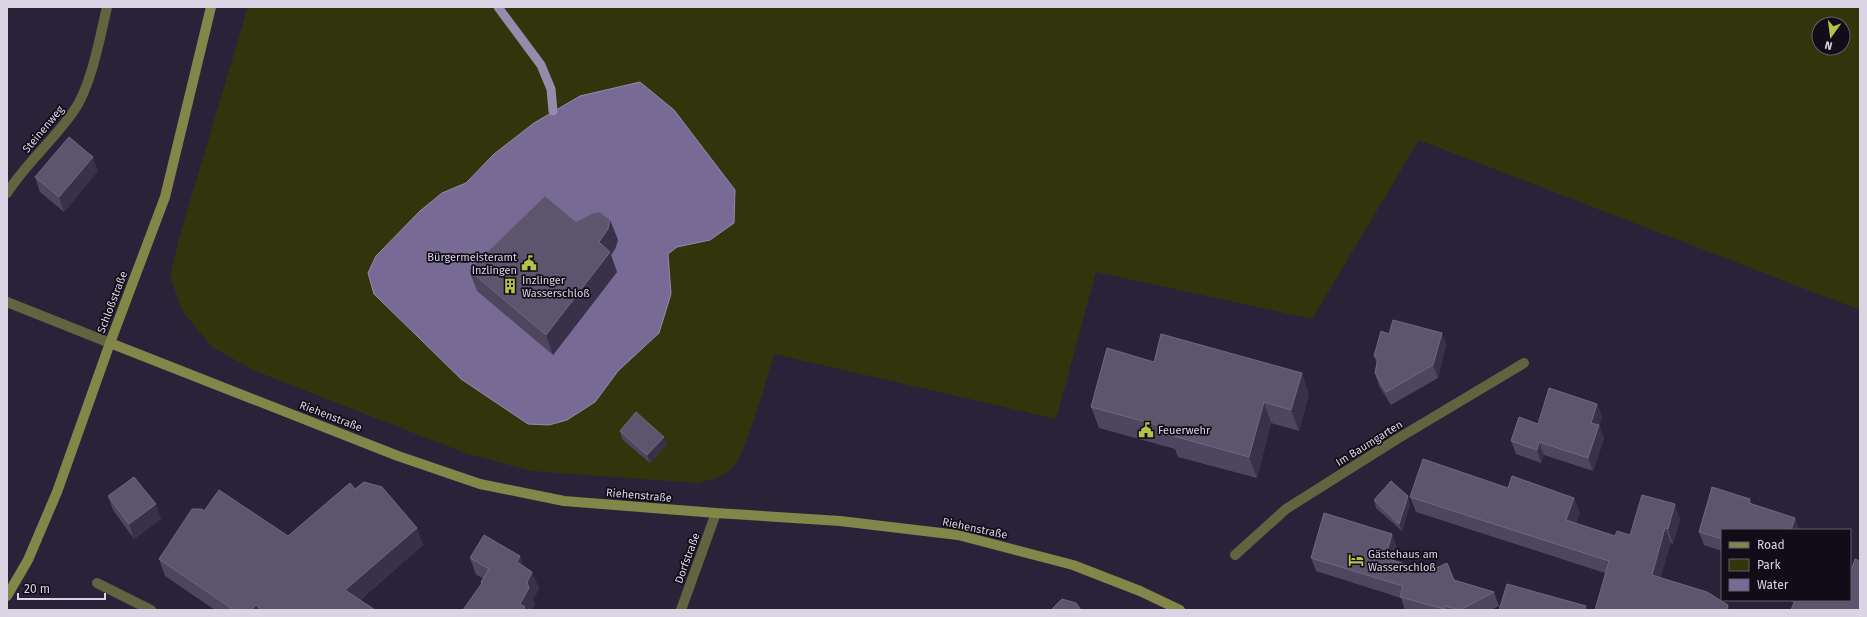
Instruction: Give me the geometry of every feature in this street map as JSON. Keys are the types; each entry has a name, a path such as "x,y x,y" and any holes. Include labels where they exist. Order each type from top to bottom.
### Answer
{"street":[{"name":"Steinenweg","path":"7,193 16,179 74,111 86,85 107,7"},
{"name":"Schloßstraße","path":"7,596 28,560 57,492 110,343 165,197 211,7"},
{"path":"7,302 110,343"},
{"name":"Riehenstraße","path":"110,343 398,456 480,484 564,501 840,521 958,535 1073,564 1140,591 1180,610"},
{"name":"Im Baumgarten","path":"1235,555 1286,509 1397,439 1524,363"},
{"name":"Dorfstraße","path":"681,610 716,513"},
{"path":"97,583 150,610"}],"green space":[{"path":"248,7 1860,7 1860,310 1419,140 1312,319 1096,272 1056,419 774,354 749,434 736,462 731,469 724,474 698,483 532,471 465,453 255,371 212,347 183,312 170,277 179,238"}],"water":[{"path":"640,82 674,110 735,190 734,223 710,240 677,247 668,254 671,294 659,333 618,371 595,402 567,420 549,425 528,424 461,379 374,294 368,273 376,256 420,211 442,193 466,183 494,154 534,123 580,96"}],"building":[{"path":"69,137 93,157 59,197 35,177"},
{"path":"545,196 576,222 593,213 600,212 610,220 608,229 599,242 610,252 546,335 469,270"},
{"path":"1393,320 1442,333 1433,365 1386,392 1375,373 1378,358 1374,356 1381,331 1389,334"},
{"path":"1161,334 1302,373 1291,410 1264,402 1249,457 1170,435 1172,429 1091,407 1107,348 1154,362"},
{"path":"1549,388 1597,404 1591,423 1599,425 1588,458 1539,442 1537,450 1511,441 1519,417 1538,424"},
{"path":"636,412 664,437 647,455 620,431"},
{"path":"1423,459 1508,488 1512,476 1574,498 1566,520 1615,536 1617,531 1630,535 1642,495 1675,504 1668,529 1665,528 1652,575 1707,592 1728,605 1727,610 1595,610 1609,561 1410,497"},
{"path":"134,477 156,504 129,524 108,496"},
{"path":"1391,481 1408,496 1399,524 1374,500"},
{"path":"364,482 382,487 417,528 345,590 375,610 263,610 256,605 252,610 234,610 159,559 192,509 202,509 204,511 219,490 288,536 350,483 355,489"},
{"path":"1712,487 1750,499 1749,503 1795,518 1791,529 1721,529 1721,539 1699,532"},
{"path":"1324,513 1392,534 1385,558 1430,571 1447,563 1454,580 1494,592 1460,610 1445,606 1444,609 1400,597 1403,586 1311,558"},
{"path":"484,535 520,556 517,562 532,572 527,582 529,588 520,604 525,607 523,610 463,610 482,583 481,582 489,569 470,558"},
{"path":"1855,559 1860,561 1860,610 1791,610 1795,601 1851,601 1852,568"},
{"path":"1507,584 1586,606 1584,610 1499,610"},
{"path":"1062,599 1076,603 1081,610 1051,610"}],"waterway":[{"path":"498,7 541,65 551,89 553,111"}],"place":[{"name":"Bürgermeisteramt Inzlingen","path":"529,263"},
{"name":"Inzlinger Wasserschloß","path":"510,286"},
{"name":"Feuerwehr","path":"1146,430"},
{"name":"Gästehaus am Wasserschloß","path":"1356,560"}]}
